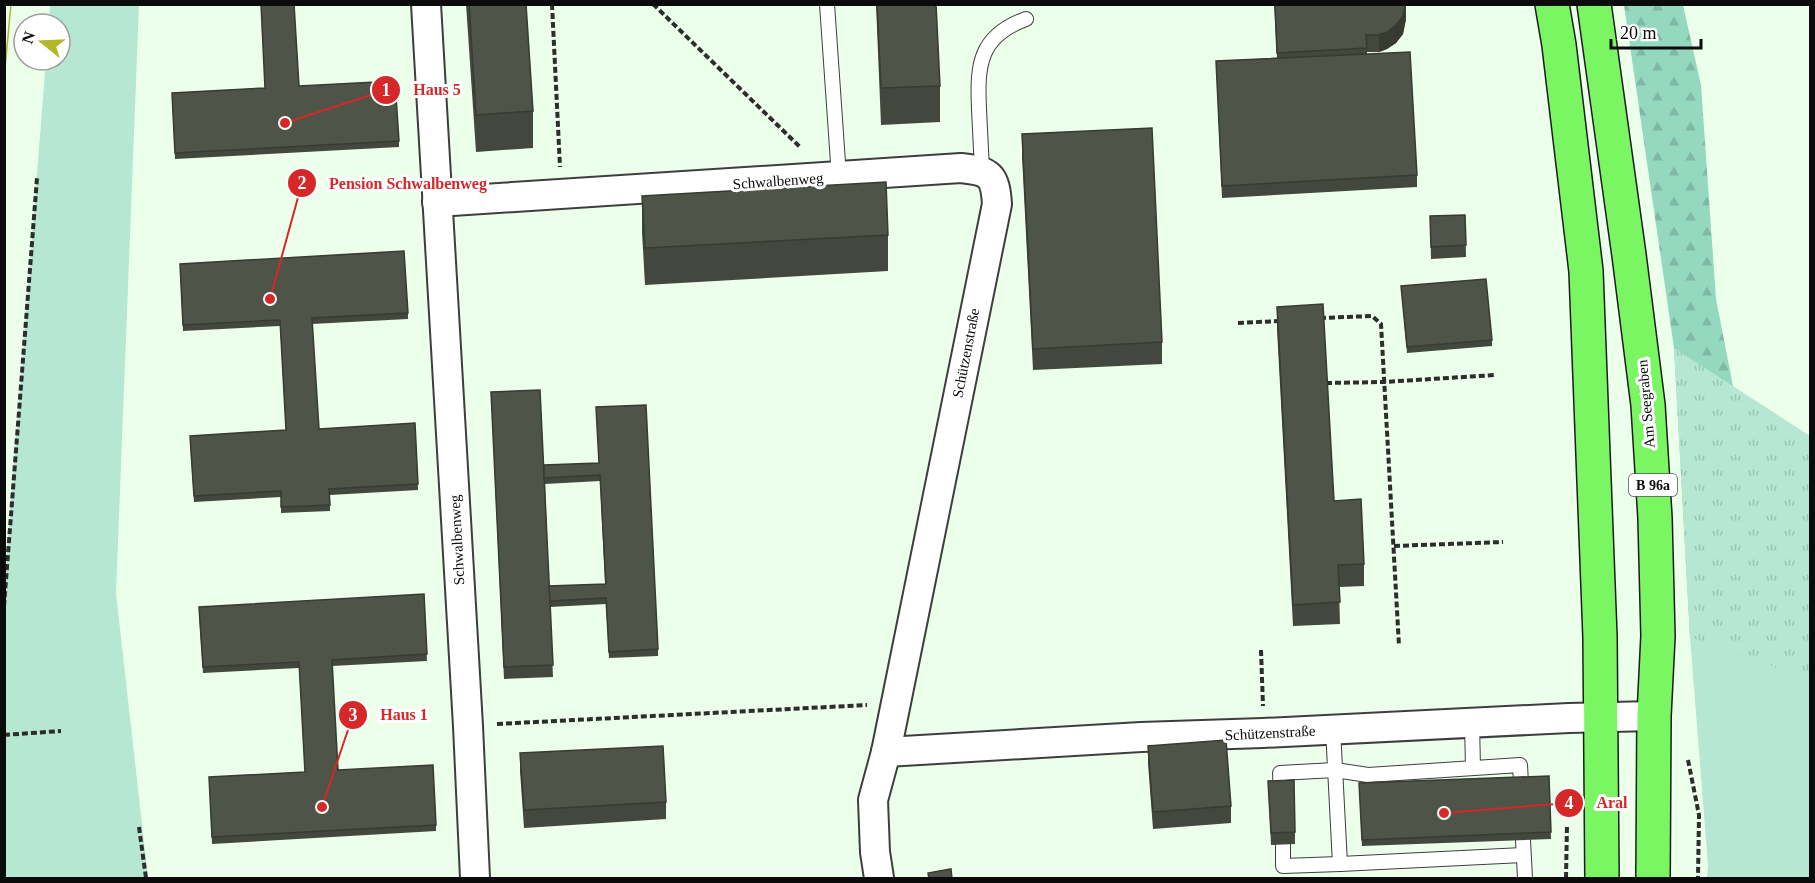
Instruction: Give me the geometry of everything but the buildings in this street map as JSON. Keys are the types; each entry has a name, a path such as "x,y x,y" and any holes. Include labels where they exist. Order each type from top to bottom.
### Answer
{"main road":[{"path":"1552,4 1586,271 1600,637 1602,879"},
{"name":"Am Seegraben","path":"1594,4 1648,405 1655,518 1658,636 1654,716 1653,879"}],"street":[{"name":"Schwalbenweg","path":"426,4 475,879"},
{"path":"835,177 961,168 982,170"},
{"name":"Schützenstraße","path":"879,879 875,852 873,800 886,752 996,204 995,187 982,170"},
{"name":"Schwalbenweg","path":"436,202 835,177"},
{"name":"Schützenstraße","path":"886,752 1333,729 1654,716"}],"lane":[{"name":"Schwalbenweg","path":"827,4 835,177"},
{"path":"982,170 979,65 988,46 998,35 1010,24 1026,19"},
{"path":"1472,723 1473,768"},
{"path":"1333,729 1340,864"},
{"path":"1281,792 1280,773 1335,770 1368,775 1520,765 1521,783"},
{"path":"1523,840 1525,879"},
{"path":"1283,844 1283,866 1523,855"}],"path":[{"path":"552,4 561,194"},
{"path":"653,4 835,177"},
{"path":"4,606 37,178"},
{"path":"1317,319 1372,316 1381,324 1399,646"},
{"path":"1238,322 1283,320"},
{"path":"1326,383 1495,375"},
{"path":"1394,546 1503,542"},
{"path":"1261,650 1263,733"},
{"path":"468,726 895,704"},
{"path":"4,735 62,731"},
{"path":"1686,751 1699,815 1698,879"},
{"path":"139,827 146,879"}],"green space":[{"path":"50,5 139,5 116,593 148,878 5,878 5,577 45,72 72,72 72,12 50,12"},
{"path":"1624,5 1683,5 1701,85 1716,299 1733,386 1792,467 1810,679 1690,637 1674,348"},
{"path":"1674,348 1810,436 1810,679 1690,637"},
{"path":"1690,637 1810,679 1810,878 1707,878 1708,865"}],"tram line":[{"path":"4,79 11,4"}],"place":[{"name":"Haus 5","path":"285,123"},
{"name":"Pension Schwalbenweg","path":"270,299"},
{"name":"Haus 1","path":"322,807"},
{"name":"Aral","path":"1444,813"}]}
